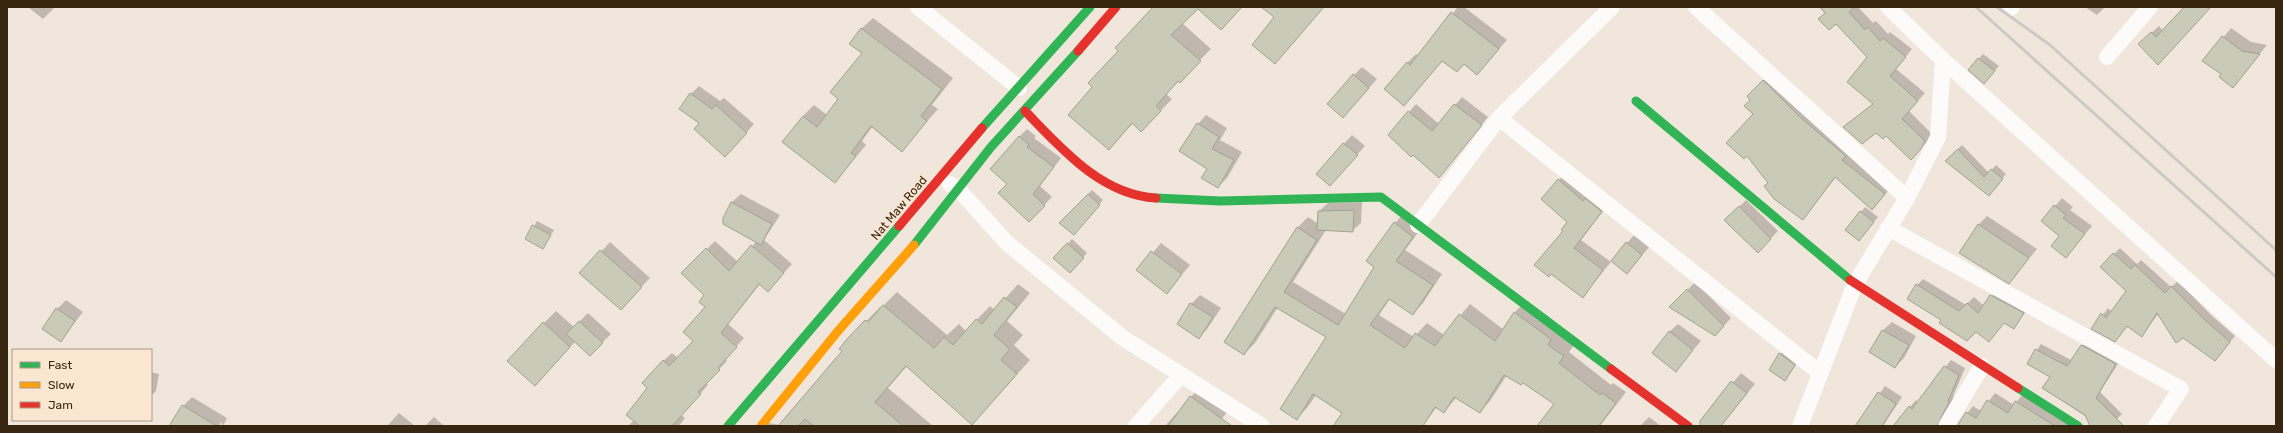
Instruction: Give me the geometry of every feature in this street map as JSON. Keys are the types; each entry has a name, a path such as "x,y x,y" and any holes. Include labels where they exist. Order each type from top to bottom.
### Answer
{"street":[{"path":"918,7 1019,88"},
{"name":"Nat Maw Road","path":"728,426 999,108 1019,88 1090,7"},
{"path":"1418,225 1499,118 1612,7"},
{"path":"1696,7 1907,198"},
{"path":"1888,7 1943,60 2276,360"},
{"path":"2107,57 2150,7"},
{"path":"761,426 838,331 882,283 959,190 991,147 1025,111 1111,9"},
{"path":"1800,426 1855,284 1907,198 1938,137 1943,60"},
{"path":"1636,101 1855,284 2078,426"},
{"path":"1025,111 1073,157 1103,181 1123,192 1145,197 1220,201 1381,197 1688,426"},
{"path":"1499,118 1820,373"},
{"path":"940,178 959,190 1007,243 1123,338 1262,426"},
{"path":"1888,228 2181,389 2156,426"},
{"path":"1946,426 1982,366"},
{"path":"1136,426 1181,375"}],"building":[{"path":"1153,7 1242,7 1221,30 1198,9 1171,35 1201,61 1180,83 1178,81 1156,106 1161,111 1141,132 1132,123 1109,150 1068,115 1092,87 1088,83 1118,51 1115,48"},
{"path":"1261,7 1324,7 1275,64 1252,45 1274,17"},
{"path":"1820,7 1855,7 1849,12 1865,30 1868,27 1880,41 1883,38 1906,57 1890,76 1918,101 1902,119 1925,141 1921,149 1911,160 1886,136 1883,139 1876,133 1862,144 1843,127 1873,104 1847,82 1867,57 1836,24 1829,30 1818,19 1825,13"},
{"path":"2184,7 2211,7 2158,65 2138,44 2151,32 2156,37"},
{"path":"1451,12 1499,49 1477,75 1464,64 1457,72 1442,61 1404,106 1384,89 1407,62 1410,65"},
{"path":"861,28 942,89 921,116 927,121 902,152 871,126 851,153 856,156 835,183 782,142 803,116 817,127 838,99 830,92 862,53 849,44"},
{"path":"2222,36 2242,51 2260,54 2233,88 2219,77 2221,74 2202,61"},
{"path":"1978,58 1995,71 1984,84 1968,70"},
{"path":"1353,74 1369,88 1343,118 1327,104"},
{"path":"1763,80 1801,118 1846,156 1842,160 1885,194 1872,210 1835,177 1803,220 1774,199 1764,186 1768,183 1747,156 1744,159 1726,143 1753,114 1744,106 1750,100 1747,96"},
{"path":"690,93 712,109 716,105 747,133 725,157 694,129 699,123 679,109"},
{"path":"1454,104 1482,125 1439,178 1413,155 1411,157 1388,135 1408,111 1432,131"},
{"path":"1197,123 1219,137 1212,149 1234,160 1218,188 1201,178 1207,169 1179,151"},
{"path":"1019,136 1029,145 1027,147 1054,167 1033,194 1045,206 1029,222 998,193 1007,184 990,169"},
{"path":"1343,143 1358,155 1330,186 1316,174"},
{"path":"1958,149 1984,177 1991,169 2003,179 1989,196 1945,161"},
{"path":"1558,179 1583,201 1585,198 1602,212 1574,248 1603,270 1583,298 1551,274 1549,277 1534,265 1563,231 1561,230 1567,222 1541,199"},
{"path":"1088,194 1100,205 1074,235 1059,223"},
{"path":"731,202 772,224 761,245 723,224 723,218"},
{"path":"2054,205 2066,215 2063,218 2085,234 2066,258 2051,246 2059,236 2041,221"},
{"path":"1739,206 1771,239 1758,253 1724,220"},
{"path":"1354,210 1353,232 1317,230 1318,211"},
{"path":"1860,211 1874,222 1859,241 1845,230"},
{"path":"1394,222 1413,237 1396,261 1433,285 1413,315 1389,299 1370,325 1405,348 1415,333 1435,346 1459,314 1495,341 1514,312 1551,339 1548,345 1564,356 1559,363 1600,395 1602,393 1616,403 1599,426 1537,426 1554,404 1523,383 1521,385 1504,375 1480,413 1454,397 1444,413 1435,407 1423,426 1333,426 1342,413 1313,394 1297,420 1280,409 1326,337 1275,307 1244,355 1224,342 1297,227 1317,240 1284,292 1338,325 1374,267 1366,261"},
{"path":"1978,224 2029,258 2009,284 1959,253"},
{"path":"532,225 551,235 543,249 525,239"},
{"path":"1626,242 1642,255 1627,274 1611,261"},
{"path":"1067,243 1084,258 1070,273 1053,258"},
{"path":"751,245 784,273 768,292 759,284 721,333 737,347 718,368 720,370 698,392 701,394 672,426 640,426 626,415 647,388 642,383 663,360 669,366 693,341 683,332 705,307 699,302 704,295 681,273 706,248 729,271"},
{"path":"600,250 642,287 621,310 579,273"},
{"path":"1151,251 1182,274 1167,294 1136,270"},
{"path":"2113,253 2131,269 2135,265 2165,293 2171,286 2206,321 2230,342 2215,361 2183,338 2176,343 2157,313 2142,337 2127,326 2115,342 2091,329 2101,313 2106,318 2126,291 2100,267"},
{"path":"1916,284 1959,311 1967,303 1978,313 1990,295 2024,313 2014,329 2004,323 1989,342 1976,332 1967,341 1939,323 1941,320 1907,299"},
{"path":"1687,289 1724,326 1715,336 1669,307"},
{"path":"1004,297 1017,307 994,335 1010,349 1001,360 1017,374 972,425 906,366 875,402 903,426 814,426 805,419 798,426 778,426 842,351 839,349 847,339 865,320 868,322 883,305 934,348 944,337 953,345 976,319 982,324"},
{"path":"1190,303 1213,317 1199,339 1177,324"},
{"path":"56,308 75,321 61,342 42,329"},
{"path":"579,321 603,343 590,356 566,334"},
{"path":"543,322 570,347 535,386 507,361"},
{"path":"1882,330 1909,345 1895,368 1869,352"},
{"path":"1669,331 1693,350 1676,372 1652,353"},
{"path":"2081,345 2116,364 2096,398 2124,426 2090,426 2085,415 2042,388 2050,377 2027,364 2035,349 2067,366"},
{"path":"1779,353 1795,365 1785,381 1769,370"},
{"path":"1944,366 1959,375 1948,401 1949,402 1937,426 1893,426 1909,406 1912,409"},
{"path":"1731,381 1747,393 1721,426 1700,426 1700,421"},
{"path":"1878,392 1896,404 1882,426 1855,426"},
{"path":"1190,396 1232,426 1168,426"},
{"path":"1987,400 2008,413 2015,401 2055,426 1957,426 1966,412 1976,418"},
{"path":"182,405 217,426 169,426"}],"railway":[{"path":"1976,7 2276,277"},
{"path":"1997,7 2050,45 2276,250"}],"traffic: fast":[{"path":"982,128 1090,7"},
{"path":"914,245 991,147 1078,51"},
{"path":"1636,101 1850,280"},
{"path":"1156,198 1220,201 1381,197 1611,369"},
{"path":"728,426 899,226"},
{"path":"2018,388 2078,426"}],"traffic: slow":[{"path":"761,426 838,331 914,245"}],"traffic: jam":[{"path":"1078,51 1116,7"},
{"path":"1025,111 1068,154 1100,179 1117,188 1136,195 1156,198"},
{"path":"899,226 982,128"},
{"path":"1850,280 2018,388"},
{"path":"1611,369 1688,426"}]}
